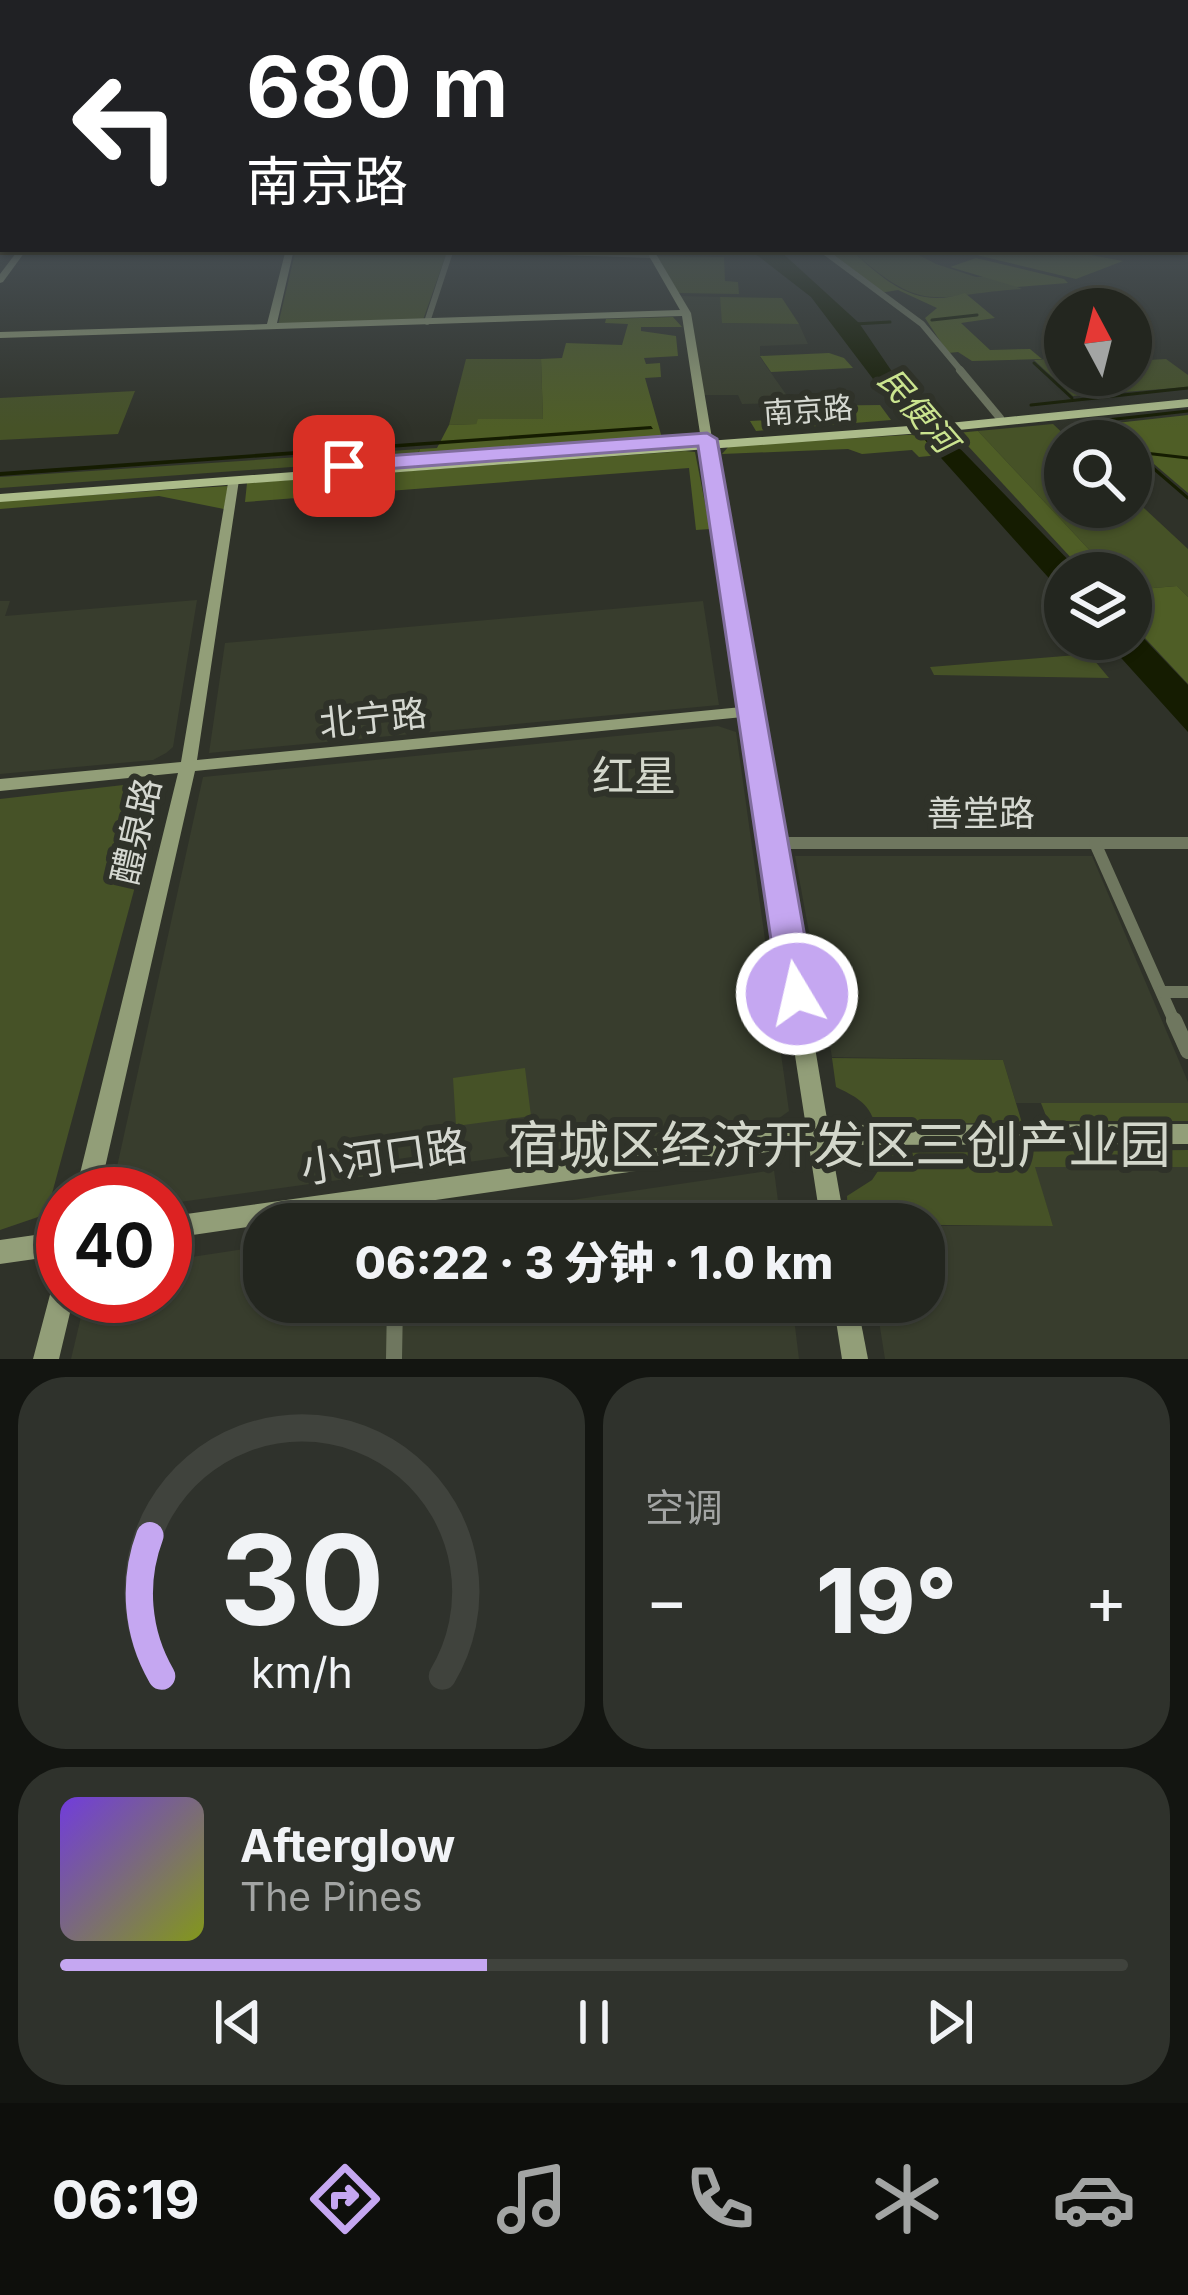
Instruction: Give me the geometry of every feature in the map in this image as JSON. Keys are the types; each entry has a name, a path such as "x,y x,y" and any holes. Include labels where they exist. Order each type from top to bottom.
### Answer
{"main road":[{"name":"南京路","path":"947,425 1188,401"},
{"name":"南京路","path":"0,495 947,425 1188,401"},
{"name":"南京路","path":"0,495 707,442"}],"street":[{"path":"271,327 277,301"},
{"path":"427,322 434,301"},
{"path":"679,301 686,314 753,710 830,1203"},
{"path":"892,301 922,324 1000,418"},
{"path":"0,335 686,314"},
{"name":"醴泉路","path":"93,1167 188,766 233,481"},
{"name":"北宁路","path":"0,785 753,710"},
{"name":"善堂路","path":"773,843 1188,843"},
{"path":"1095,843 1188,1052"},
{"path":"1162,992 1188,992"},
{"name":"小河口路","path":"192,1224 819,1135 1188,1134"},
{"path":"397,1193 397,1203"},
{"path":"0,1252 36,1247"},
{"path":"46,1359 55,1323"},
{"path":"394,1359 395,1323"},
{"path":"849,1323 855,1359"}],"shaded area":[{"path":"682,301 721,301 723,323 799,324 808,344 760,346 760,357 792,403 742,404 738,395 704,395"},
{"path":"197,600 173,747 153,760 0,774 0,601 10,601 5,616"},
{"path":"703,601 719,705 209,753 225,643"},
{"path":"718,726 736,732 789,1111 778,1119 192,1200 192,1167 117,1167 203,777"},
{"path":"795,856 1092,856 1188,1082 1188,1103 1016,1103 1003,1060 832,1057"},
{"path":"1034,1167 1188,1167 1188,1359 885,1359 879,1323 945,1323 945,1226 1053,1226"},
{"path":"774,1170 778,1203 552,1203"},
{"path":"243,1249 243,1323 795,1323 799,1359 71,1359 80,1323 192,1323 192,1257"}],"green space":[{"path":"284,301 430,301 423,320 278,325"},
{"path":"720,301 784,301 799,324 722,323"},
{"path":"923,301 975,301 995,318 961,323 990,350 1030,349 1042,359 972,361 958,352 948,353 925,318 937,308"},
{"path":"673,317 682,327 641,327 641,331 676,336 678,356 644,358 646,364 660,363 661,377 645,378 662,438 417,456 420,449 437,448 449,425 476,424 478,419 543,419 541,359 562,358 566,343 622,345 628,324 605,323 606,319"},
{"path":"829,353 844,358 853,368 771,372 760,356"},
{"path":"466,359 541,359 543,419 479,419 476,424 449,425"},
{"path":"1166,359 1188,375 1188,387 1152,390 1152,360"},
{"path":"135,391 118,434 0,440 0,398"},
{"path":"880,405 891,420 756,431 750,421 800,418 795,406"},
{"path":"1188,415 1188,493 1152,462 1152,420 1143,420"},
{"path":"1044,425 1044,501 978,431"},
{"path":"978,431 1044,501 1044,528 1069,528 1091,552 1066,552 956,433"},
{"path":"922,434 940,455 919,457 912,450 862,454 848,449 722,454 729,446"},
{"path":"420,449 415,458 0,488 0,477"},
{"path":"695,452 710,529 696,530 689,468 245,502 247,483"},
{"path":"228,486 224,509 159,496 0,509 0,501"},
{"path":"1152,516 1188,549 1188,597 1177,586 1152,588 1152,552 1091,552 1069,528 1152,528"},
{"path":"1177,586 1188,597 1188,684 1152,645 1152,588"},
{"path":"1044,658 1094,660 1109,678 934,675 930,667"},
{"path":"141,783 156,785 159,798 59,1167 36,1167 36,1218 0,1230 0,799"},
{"path":"832,1058 1003,1060 1022,1123 875,1124 865,1105 836,1087"},
{"path":"525,1068 531,1116 456,1126 453,1078"},
{"path":"1041,1103 1188,1103 1188,1121 1048,1121"},
{"path":"1188,1150 1188,1167 1035,1167 1053,1226 945,1225 945,1203 847,1203 847,1196 872,1180 890,1153"}],"water":[{"name":"民便河","path":"814,301 835,301 859,323 895,376 938,426 1061,552 1044,552 1044,573 889,400"},
{"path":"653,429 0,476 0,472"},
{"path":"1152,647 1188,685 1188,732 1123,660 1152,660"}],"waterway":[{"path":"932,320 977,315"},
{"path":"855,324 890,322"},
{"path":"1034,363 1072,398"},
{"path":"1031,405 1188,388"},
{"path":"1107,420 1188,411"},
{"path":"1152,454 1188,458"},
{"path":"1152,467 1188,498"}],"district":[{"name":"红星","path":"634,775"},
{"name":"宿城区经济开发区三创产业园","path":"839,1144"}],"route":[{"path":"344,466 707,439 797,994"}]}
